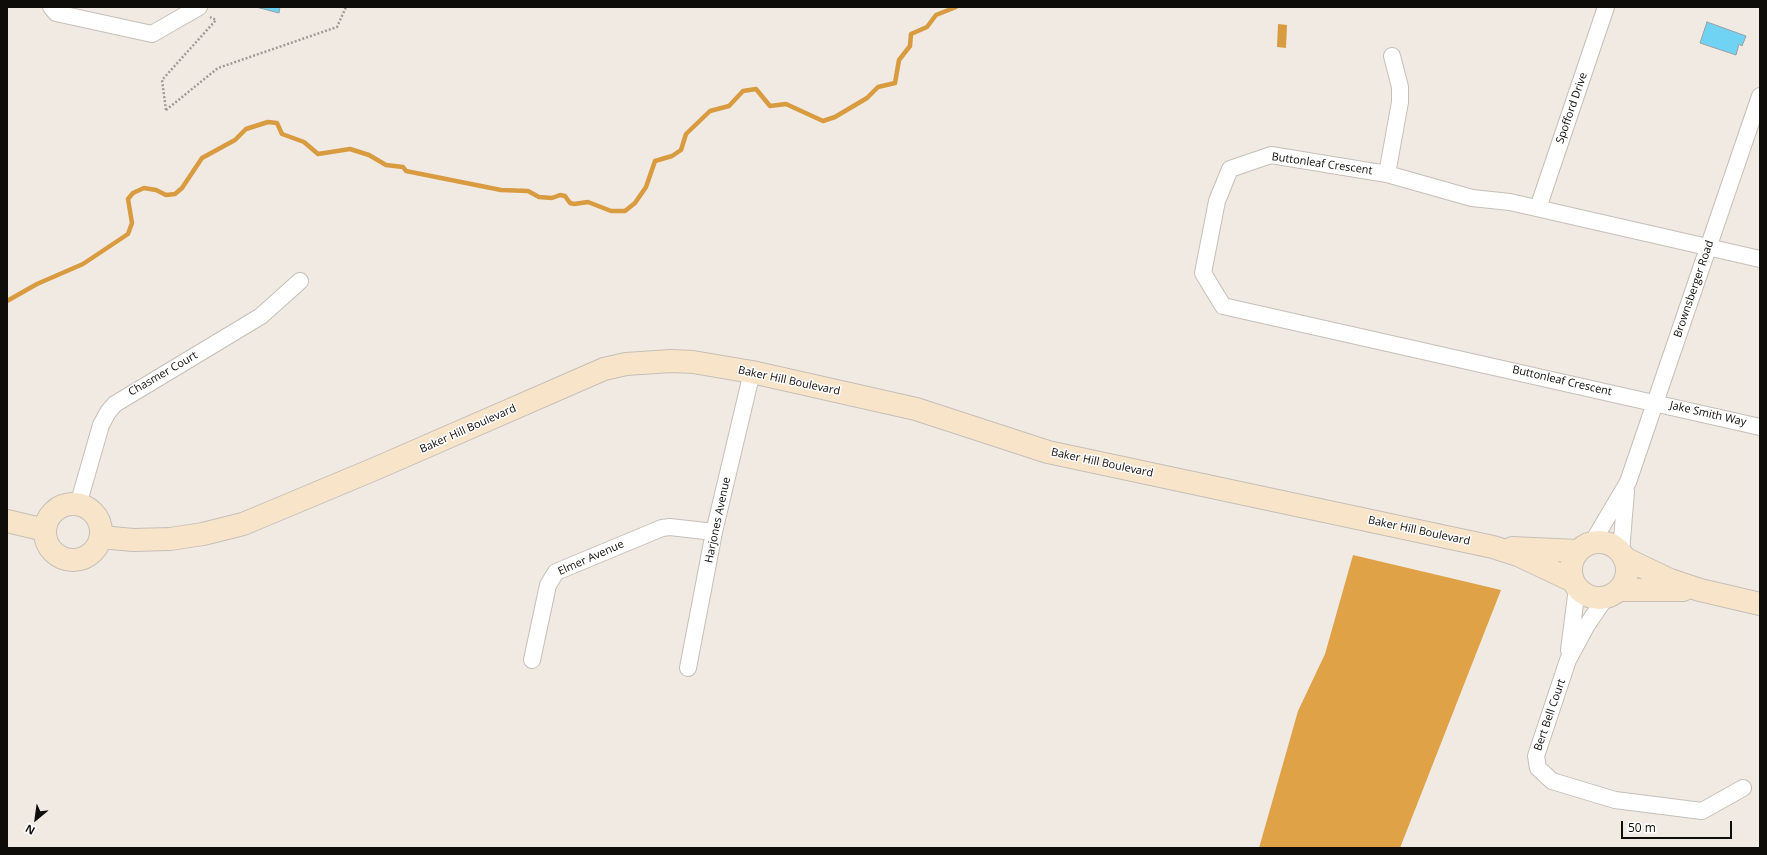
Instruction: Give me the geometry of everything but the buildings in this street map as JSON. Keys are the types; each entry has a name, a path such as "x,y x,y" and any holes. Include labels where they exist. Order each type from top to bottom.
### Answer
{"street":[{"path":"51,7 56,13 152,34 199,8"},
{"name":"Spofford Drive","path":"1538,208 1606,7"},
{"path":"1388,174 1400,102 1400,87 1392,56"},
{"name":"Brownsberger Road","path":"1622,555 1628,482 1760,96"},
{"name":"Buttonleaf Crescent","path":"1655,402 1223,306 1203,273 1217,201 1230,169 1271,155 1388,174 1472,198 1510,202 1760,259"},
{"name":"Chasmer Court","path":"78,505 101,425 108,412 115,404 261,316 300,281"},
{"name":"Baker Hill Boulevard","path":"101,538 134,540 170,539 203,534 243,524 604,369 641,362 671,361 694,362 752,372 916,410 1048,452 1493,547 1518,555 1575,584"},
{"name":"Harjones Avenue","path":"688,668 714,532 752,372"},
{"name":"Jake Smith Way","path":"1655,402 1760,427"},
{"name":"Brownsberger Road","path":"1585,547 1628,482"},
{"path":"66,505 78,505 89,509 95,515 101,530 101,538 96,548 87,557 72,561 61,557 51,550 47,543 45,530 48,520 59,508 66,505"},
{"path":"7,521 45,530"},
{"name":"Elmer Avenue","path":"532,660 548,585 556,572 662,528 670,527 714,532"},
{"path":"1700,590 1668,589 1590,597 1575,584 1571,565 1585,547 1608,543 1622,555 1670,580 1700,590 1760,604"},
{"name":"Baker Hill Boulevard","path":"1493,547 1585,547"},
{"path":"1612,594 1626,575 1622,555"},
{"name":"Bert Bell Court","path":"1568,660 1575,584"},
{"name":"Bert Bell Court","path":"1612,594 1587,625 1568,660 1536,756 1538,768 1552,781 1615,800 1702,812 1743,788"}],"path":[{"path":"199,8 216,20 162,80 166,110 218,68 337,26 346,7"}],"shaded area":[{"path":"1278,24 1287,25 1286,48 1277,47"},
{"path":"1353,555 1501,590 1400,848 1259,848 1298,711 1325,654"}],"waterway":[{"path":"7,301 37,284 83,264 128,234 132,223 128,199 133,193 144,188 156,190 166,195 175,194 182,188 202,158 235,140 246,129 268,122 277,123 282,134 304,142 318,154 350,149 369,155 386,165 403,167 406,171 501,190 528,191 539,197 552,198 560,195 565,196 570,203 574,204 588,202 611,211 625,211 635,203 646,187 655,161 672,156 681,150 686,134 710,111 729,106 743,91 756,89 770,106 786,104 823,121 835,117 867,98 878,87 895,83 899,60 910,46 911,34 927,27 936,15 956,7"}]}
